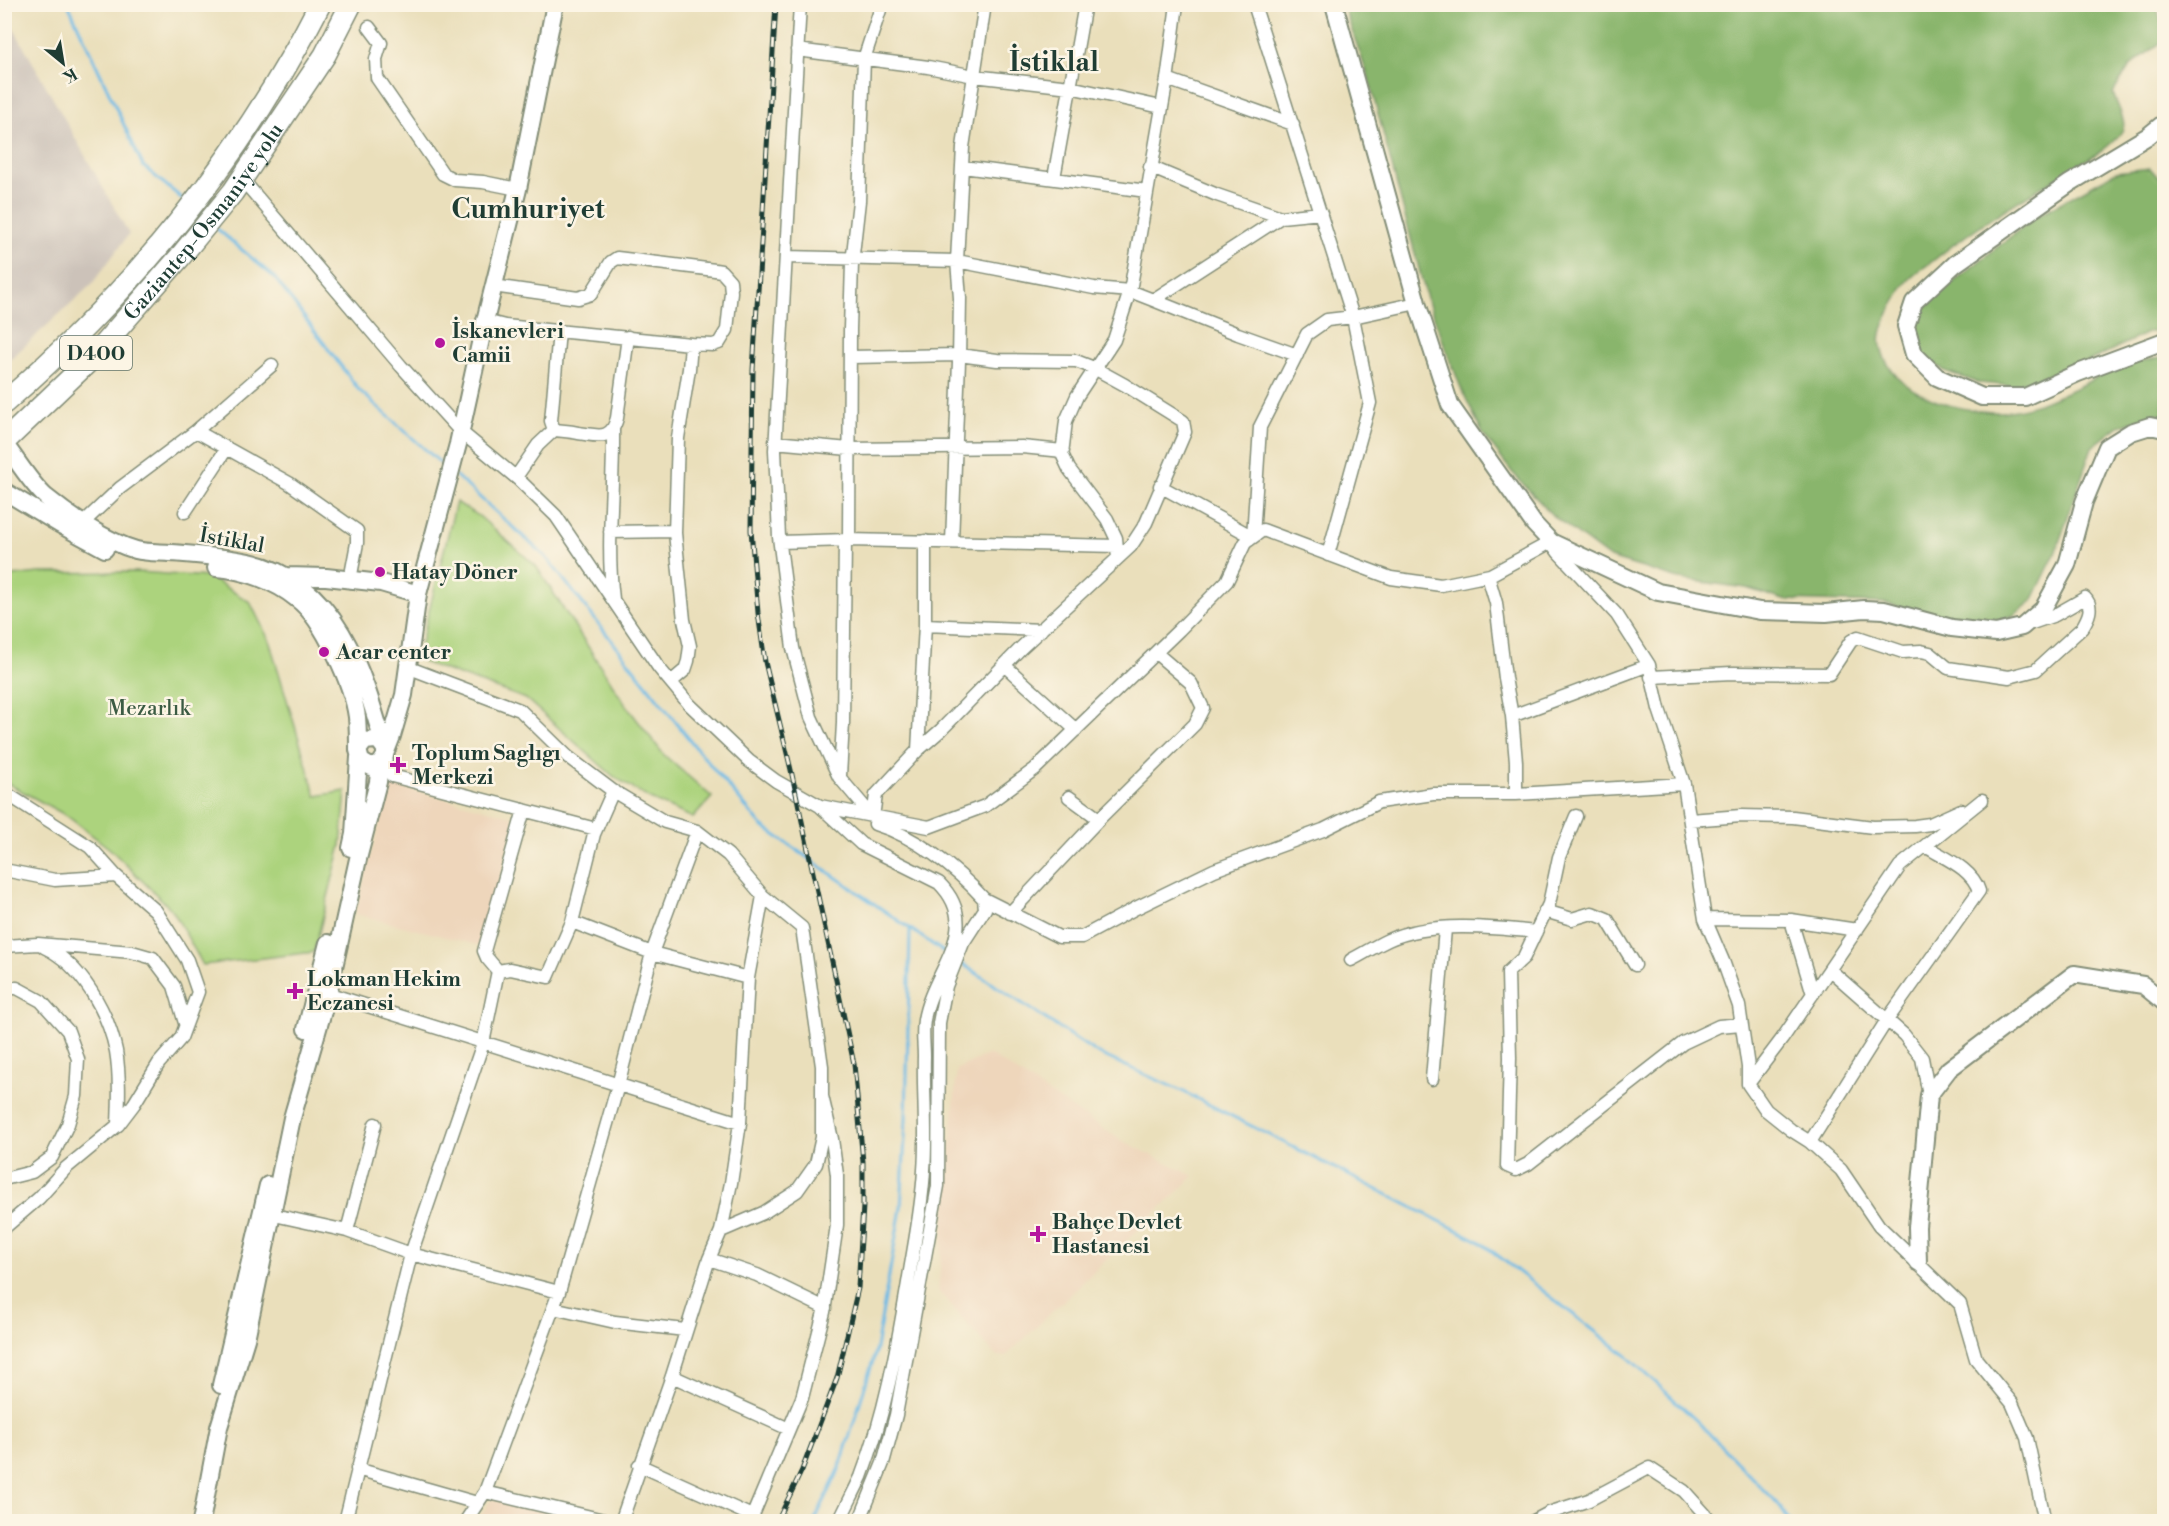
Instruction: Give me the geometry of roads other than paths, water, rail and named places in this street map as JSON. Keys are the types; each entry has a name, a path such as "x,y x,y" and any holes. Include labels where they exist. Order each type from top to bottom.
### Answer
{"highway":[{"name":"Gaziantep-Osmaniye yolu","path":"4,403 81,333 164,240 228,158 302,41 320,4"},
{"name":"Gaziantep-Osmaniye yolu","path":"4,443 91,359 180,256 237,185 325,55 351,4"}],"street":[{"path":"201,1521 219,1427 267,1214 383,757 392,736 404,694 418,594 439,519 484,321 518,189 555,4"},
{"path":"800,4 775,442 780,542 793,648 811,717 839,777 873,817"},
{"path":"839,777 843,723 850,328 853,260 859,201 864,59 882,4"},
{"path":"952,542 959,355 960,298 957,261 963,147 985,4"},
{"path":"1054,178 1085,4"},
{"path":"1118,552 1116,538 1107,519 1069,469 1062,454 1066,421 1077,396 1114,340 1130,291 1167,79 1177,4"},
{"path":"1254,4 1353,317 1370,403 1328,555"},
{"path":"1334,4 1417,303 1450,405 1534,524 1617,615 1650,671 1659,709 1684,784 1705,919 1739,1006 1748,1067 1748,1084 1766,1110 1791,1131 1810,1142 1841,1170 1879,1226 1960,1304 1976,1359 2012,1403 2027,1438 2045,1521"},
{"path":"369,27 381,43 376,59 377,78 443,174 455,180 483,182 518,189"},
{"path":"797,50 974,76 1070,87 1161,107"},
{"path":"1167,79 1293,124"},
{"path":"2164,123 2148,136 2070,183 1955,264 1914,302 1906,326 1914,354 1937,377 1982,396 2025,397 2078,373 2164,341"},
{"path":"963,167 1147,191"},
{"path":"1150,168 1217,195 1281,217 1321,213"},
{"path":"237,185 401,366 459,437 516,477 556,516 670,682 689,704 749,761 776,781 820,806 890,828 945,862 984,899 1059,937 1082,937 1214,870 1323,830 1379,802 1433,794 1516,794 1684,784"},
{"path":"1153,300 1281,217"},
{"path":"786,257 957,261 1094,288 1130,291 1297,355"},
{"path":"484,321 505,326 713,345 719,343 727,330 730,281 721,271 617,258 610,262 591,294 578,298 493,286"},
{"path":"1253,537 1260,427 1307,334 1326,320 1353,317 1417,303"},
{"path":"554,430 551,421 559,331"},
{"path":"613,600 610,532 613,429 617,418 628,337"},
{"path":"670,682 685,670 690,646 684,620 675,531 678,438 691,344"},
{"path":"851,357 959,355 997,360 1076,362 1094,368 1133,389 1183,421 1185,432 1146,523 1131,546 1118,552 941,730 918,750 876,795 873,817"},
{"path":"83,523 120,488 195,431 272,365"},
{"path":"2022,627 2043,609 2067,565 2084,502 2107,447 2131,432 2150,426 2164,429"},
{"path":"554,430 597,436 613,429"},
{"path":"516,477 538,445 554,430"},
{"path":"195,431 289,483 357,531 350,580"},
{"path":"775,442 849,449 1022,447 1063,451"},
{"name":"İstiklal","path":"4,443 45,496 100,535 137,550 250,562 287,576 315,596 345,637 368,691 378,724 383,757"},
{"path":"185,512 227,448"},
{"path":"1160,486 1253,537"},
{"path":"4,491 97,545 131,559 222,568 265,579 298,599 320,625 346,680 357,716 361,749 354,834 322,992"},
{"path":"820,806 929,827 985,806 1035,769 1156,653 1227,581 1245,543 1263,530 1391,578 1441,585 1488,576 1551,542"},
{"path":"610,532 675,531"},
{"path":"780,542 925,541 1118,552"},
{"path":"918,750 925,625 925,541"},
{"path":"1512,716 1650,671 1829,674 1851,641 1858,637 1903,652 1930,653 1948,668 2009,677 2036,670 2082,628 2088,619 2090,609 2085,598 2055,615 2022,627 1996,633 1952,628 1884,610 1826,613 1761,611 1658,592 1551,542"},
{"path":"287,576 381,583 418,594"},
{"path":"1488,576 1497,603 1505,678 1512,716 1516,794"},
{"path":"925,625 1041,630"},
{"path":"1010,913 1099,819 1195,724 1203,708 1191,683 1156,653"},
{"path":"1004,665 1076,730"},
{"path":"361,749 378,724 407,667"},
{"path":"407,667 520,710 568,757 613,791 665,822 697,831 728,855 763,896 802,928 822,1066 822,1137 816,1164 798,1191 763,1214 721,1230"},
{"path":"361,749 375,740 382,744 383,757 393,776 596,829"},
{"path":"361,749 367,766 383,757"},
{"path":"498,971 510,969 548,977 572,922 596,829 613,791"},
{"path":"4,792 90,847 116,876 156,911 188,960 198,992 181,1038 159,1063 118,1125 66,1168 39,1198 4,1228"},
{"path":"1069,797 1099,819"},
{"path":"1690,820 1741,816 1782,817 1874,827 1915,826 1930,824 1982,800 1900,866 1782,1039 1748,1084"},
{"path":"820,806 861,844 939,883 949,893 955,904 959,943"},
{"path":"498,971 484,951 524,810"},
{"path":"1576,816 1559,857 1549,904 1524,957 1508,972 1510,1058 1507,1166 1516,1170 1534,1159 1683,1043 1719,1026 1741,1024"},
{"path":"465,1521 485,1492 559,1292 618,1085 652,953 697,831"},
{"path":"1810,1142 1887,1020 1979,891 1976,881 1958,866 1924,846"},
{"path":"4,870 55,880 116,876"},
{"path":"621,1521 672,1376 709,1259 721,1230 740,1123 748,978 763,896"},
{"path":"859,1521 883,1463 896,1415 938,1186 939,1023 942,982 959,943 985,909 984,899"},
{"path":"1545,911 1572,919 1592,913 1607,919 1635,965"},
{"path":"1705,919 1791,920 1857,930"},
{"path":"1791,920 1813,994"},
{"path":"572,922 652,953 748,978"},
{"path":"1351,960 1388,940 1408,933 1488,927 1536,932"},
{"path":"1432,1079 1444,929"},
{"path":"4,946 38,944 132,952 153,958 174,986 185,1023"},
{"path":"38,944 59,954 77,972 99,1002 116,1050 119,1090 118,1125"},
{"path":"1830,970 1904,1035 1922,1058 1929,1095 1917,1227 1918,1262"},
{"path":"345,1521 411,1254 483,1043 498,971"},
{"path":"1929,1095 1949,1069 2074,974 2143,986 2164,1002"},
{"path":"839,1521 860,1477 884,1405 898,1342 925,1169 924,1020 933,987 942,982"},
{"path":"4,988 17,988 41,1001 68,1031 78,1059 76,1096 68,1124 52,1156 32,1172 4,1179"},
{"path":"322,992 740,1123"},
{"path":"639,1466 751,1519 802,1398 825,1308 837,1225 837,1175 832,1139 822,1096"},
{"path":"347,1231 375,1124"},
{"path":"267,1214 347,1231 411,1254 559,1292"},
{"path":"709,1259 757,1275 825,1308"},
{"path":"553,1308 615,1322 685,1330"},
{"path":"191,1521 239,1338"},
{"path":"672,1376 789,1429"},
{"path":"1532,1521 1589,1500 1649,1468 1684,1491 1712,1521"},
{"path":"357,1469 477,1503"},
{"path":"485,1492 612,1521"}],"waterway":[{"path":"68,4 143,166 185,201"},
{"path":"215,227 274,277 359,390 446,468"},
{"path":"456,476 546,557 697,749 762,826 948,955"},
{"path":"814,1522 839,1470 875,1354 901,1208 906,1120 910,931"},
{"path":"958,961 1097,1053 1184,1092 1479,1241 1628,1357 1698,1422 1780,1507 1790,1522"}],"railway":[{"path":"776,4 753,370 751,530 765,662 791,770 854,1064 863,1162 858,1288 837,1378 802,1470 777,1522"}],"place":[{"name":"İskanevleri Camii","path":"440,343"},
{"name":"Hatay Döner","path":"380,572"},
{"name":"Acar center","path":"324,652"},
{"name":"Toplum Saglıgı Merkezi","path":"398,765"},
{"name":"Lokman Hekim Eczanesi","path":"295,991"},
{"name":"Bahçe Devlet Hastanesi","path":"1038,1234"}],"district":[{"name":"İstiklal","path":"1054,62"},
{"name":"Cumhuriyet","path":"528,209"}],"park label":[{"name":"Mezarlık","path":"149,708"}]}
